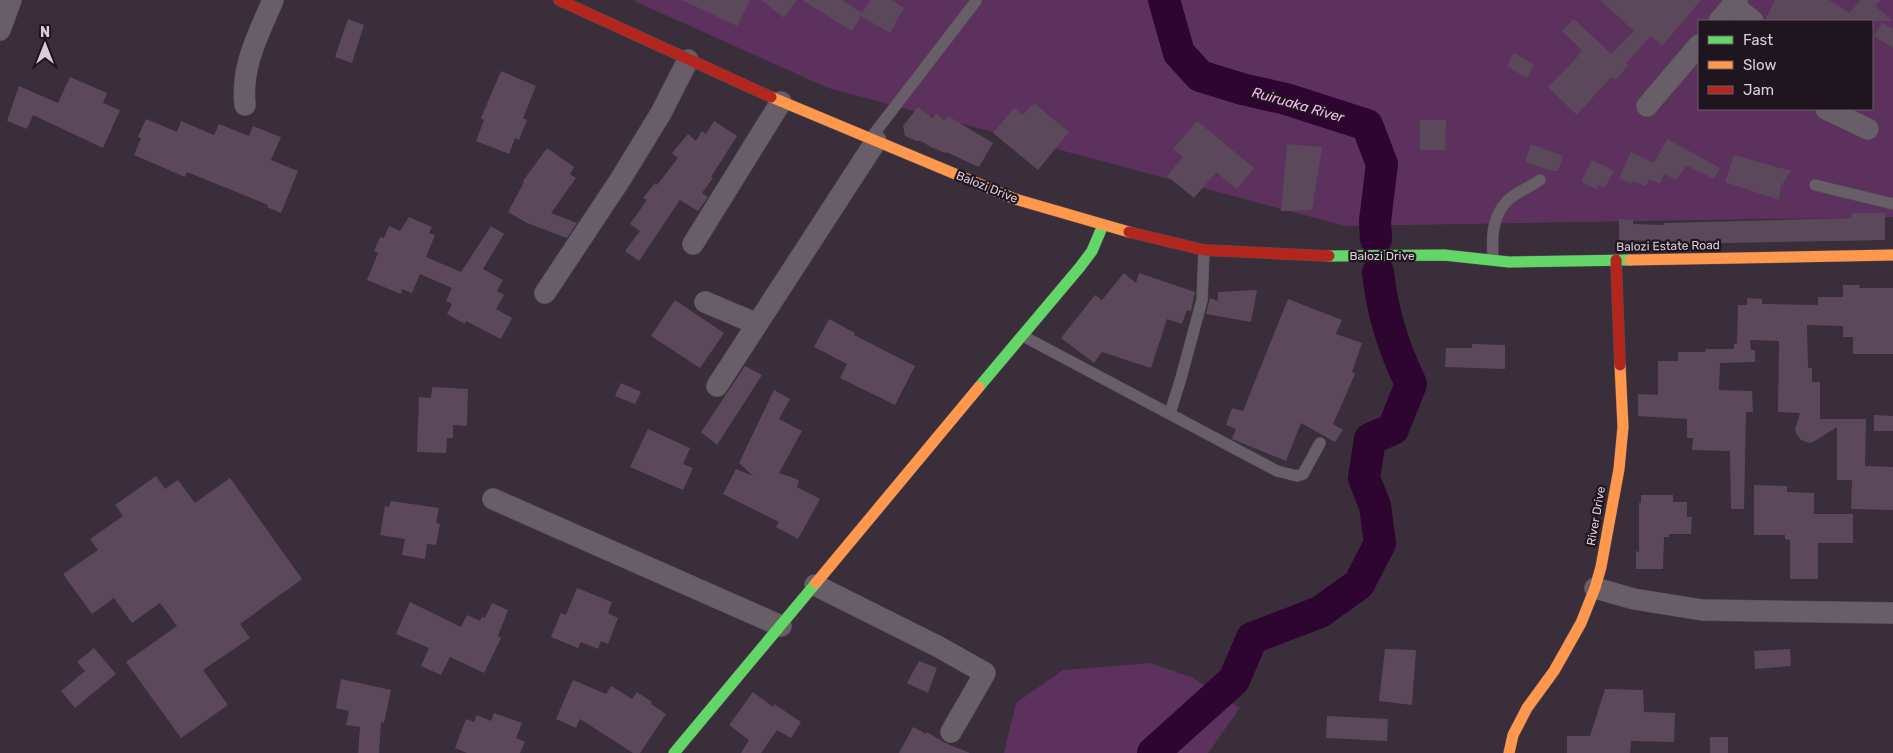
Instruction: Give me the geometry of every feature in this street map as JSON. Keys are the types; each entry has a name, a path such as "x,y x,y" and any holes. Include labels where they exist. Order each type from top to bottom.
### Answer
{"street":[{"path":"0,30 10,0"},
{"path":"245,105 243,87 247,63 273,0"},
{"name":"Balozi Drive","path":"559,0 781,102 1015,198 1103,225 1204,250 1314,256 1444,255"},
{"path":"1720,20 1735,2 1751,20"},
{"path":"1647,106 1698,46"},
{"path":"545,293 625,172 661,113 688,60"},
{"path":"693,244 781,102"},
{"path":"1828,110 1868,129"},
{"path":"717,386 873,140"},
{"path":"674,753 1023,336 1092,251 1103,225"},
{"name":"Balozi Estate Road","path":"1444,255 1510,262 1893,255"},
{"name":"River Drive","path":"1508,753 1527,708 1554,671 1581,623 1601,568 1613,501 1623,427 1616,260"},
{"path":"705,302 757,324"},
{"path":"493,499 781,626"},
{"path":"815,585 939,646 985,673 951,732"},
{"path":"1595,588 1634,599 1702,610 1893,613"}],"lane":[{"path":"873,140 976,1"},
{"path":"1493,260 1492,235 1498,213 1508,200 1540,180"},
{"path":"1816,185 1893,204"},
{"path":"1170,413 1202,300 1204,250"},
{"path":"1023,336 1277,470 1297,476 1303,474 1320,443"}],"shaded area":[{"path":"632,0 1893,0 1893,217 1345,226 828,88"},
{"path":"1151,663 1193,678 1240,708 1208,753 1004,753 1016,703 1063,670"}],"building":[{"path":"682,0 750,0 737,26"},
{"path":"761,0 797,0 784,18"},
{"path":"802,0 842,0 862,13 870,0 891,0 904,8 890,33 861,16 852,31"},
{"path":"1600,0 1701,0 1662,46 1651,36 1626,63 1628,65 1616,80 1611,77 1577,115 1548,87 1575,60 1582,50 1562,31 1574,19 1611,54 1634,31"},
{"path":"1775,0 1829,0 1850,13 1860,0 1881,0 1875,6 1893,21 1873,20 1765,20"},
{"path":"348,19 364,25 352,63 335,57"},
{"path":"1882,22 1893,29 1893,48 1874,36"},
{"path":"1514,53 1534,65 1527,78 1507,66"},
{"path":"501,71 536,86 523,118 527,120 519,140 515,138 509,154 476,141 484,120 481,118"},
{"path":"70,77 107,93 103,103 120,110 103,148 33,115 27,129 7,121 19,86 58,103"},
{"path":"1034,103 1069,132 1038,170 993,133 1014,108 1023,115"},
{"path":"918,107 933,118 936,114 944,120 948,116 993,143 979,167 921,141 905,136 903,126"},
{"path":"146,119 177,132 181,121 214,135 219,124 249,136 253,126 281,137 271,160 298,171 281,213 267,207 268,205 187,172 185,177 134,155 141,138 138,137"},
{"path":"1420,120 1446,120 1445,150 1420,150"},
{"path":"714,121 737,136 711,177 713,178 702,193 708,197 698,211 680,200 639,261 625,251 640,231 630,224 647,200 643,198 655,183 657,185 678,158 672,153 688,134 696,141 702,131 706,134"},
{"path":"1197,121 1254,168 1237,189 1216,172 1194,198 1167,176 1183,157 1173,149"},
{"path":"1667,139 1720,168 1714,179 1686,165 1677,180 1664,174 1660,184 1649,179 1646,186 1633,181 1632,184 1619,178 1631,152 1654,163"},
{"path":"1287,144 1322,147 1312,210 1281,211"},
{"path":"1531,144 1563,156 1558,171 1552,171 1525,162"},
{"path":"547,148 574,167 570,174 576,178 551,213 577,223 567,238 527,223 508,212 523,181"},
{"path":"1734,155 1791,171 1781,186 1779,200 1725,182"},
{"path":"1592,160 1614,171 1605,188 1599,185 1596,189 1581,182"},
{"path":"1852,213 1885,213 1885,240 1666,244 1666,241 1619,240 1619,219 1633,220 1633,224 1664,225 1664,223 1851,218"},
{"path":"409,217 432,227 429,233 435,235 426,257 461,272 491,226 504,234 483,269 503,280 497,291 504,295 496,309 512,318 501,339 466,321 465,324 447,314 452,304 446,301 452,288 420,274 412,293 402,289 401,294 367,280 378,253 374,251 380,237 384,238 389,226 400,231"},
{"path":"1124,273 1136,283 1139,273 1195,292 1191,311 1187,310 1182,324 1167,319 1151,368 1102,352 1094,363 1061,338 1095,295 1102,300"},
{"path":"1843,285 1860,285 1859,288 1893,288 1893,354 1853,354 1853,337 1843,337 1843,326 1807,325 1808,368 1812,368 1812,382 1820,382 1820,419 1866,419 1865,466 1893,467 1893,510 1851,509 1852,480 1837,480 1837,427 1813,442 1809,443 1801,440 1795,429 1800,413 1778,412 1779,341 1750,340 1751,350 1755,350 1755,362 1720,363 1719,390 1752,391 1753,412 1746,412 1744,509 1731,509 1730,451 1692,450 1693,438 1687,438 1687,419 1638,416 1638,394 1658,395 1658,361 1678,361 1678,352 1734,349 1734,344 1737,344 1738,305 1747,305 1747,298 1762,299 1762,304 1818,305 1818,297 1843,297"},
{"path":"1257,290 1251,322 1206,314 1210,298 1218,301 1218,292"},
{"path":"1288,299 1342,320 1336,334 1362,343 1352,372 1355,374 1333,424 1343,430 1335,442 1301,423 1286,461 1232,439 1236,429 1226,425 1232,408 1243,411"},
{"path":"675,300 724,333 700,368 651,336"},
{"path":"829,319 855,333 854,335 915,366 895,405 840,378 847,364 814,347"},
{"path":"1472,344 1505,345 1505,369 1445,367 1446,348 1472,348"},
{"path":"745,366 762,375 717,445 701,432"},
{"path":"621,383 641,392 635,404 615,396"},
{"path":"432,387 468,389 467,426 453,425 453,438 447,438 446,453 417,452 419,397 431,398"},
{"path":"774,390 790,399 779,419 802,431 779,473 799,480 797,487 820,499 798,539 776,527 779,522 723,494 736,469 753,476 739,463"},
{"path":"1874,415 1893,416 1893,431 1874,431"},
{"path":"648,429 690,448 683,464 693,468 683,490 630,467"},
{"path":"156,476 165,489 178,480 195,503 230,478 302,579 240,624 250,638 203,670 228,705 181,738 126,662 177,626 160,603 132,623 114,598 92,614 63,574 98,550 90,539 123,516 115,505"},
{"path":"1754,485 1787,486 1787,492 1814,493 1814,514 1853,514 1853,543 1818,543 1818,579 1790,579 1790,540 1785,539 1785,535 1754,535"},
{"path":"1641,495 1673,495 1673,502 1687,502 1687,517 1692,517 1691,534 1669,534 1669,537 1664,537 1663,569 1636,569 1636,551 1639,552 1639,503 1641,503"},
{"path":"391,501 439,508 436,523 440,524 436,545 427,544 425,559 402,555 405,539 380,535 385,506 389,507"},
{"path":"577,588 612,602 608,613 618,618 608,644 601,641 598,649 581,642 578,648 551,637 561,613 566,615"},
{"path":"410,602 461,627 467,615 480,621 482,617 485,618 492,603 508,610 498,636 501,638 484,673 450,657 441,675 421,666 429,648 396,634"},
{"path":"94,648 116,674 75,708 61,691 85,671 77,662"},
{"path":"1385,649 1416,650 1412,705 1379,701"},
{"path":"1790,649 1791,666 1755,669 1754,651"},
{"path":"919,661 937,668 928,693 907,683"},
{"path":"341,679 391,690 384,723 381,722 379,753 358,753 360,727 346,725 349,711 336,708"},
{"path":"573,680 606,694 611,686 632,699 637,692 666,714 640,753 633,753 580,719 576,728 556,719"},
{"path":"1605,689 1643,690 1644,712 1675,713 1674,742 1631,741 1630,753 1567,753 1567,736 1590,736"},
{"path":"753,692 773,707 774,704 801,722 791,738 777,730 761,753 741,753 749,740 729,725"},
{"path":"494,713 522,723 516,738 525,742 520,753 467,753 455,748 466,719 474,722 477,715 491,721"},
{"path":"1327,716 1388,719 1387,741 1326,738"},
{"path":"913,727 926,734 927,732 945,743 970,753 899,753"},
{"path":"1710,737 1728,737 1728,753 1710,753"}],"waterway":[{"name":"Ruiruaka River","path":"1164,0 1179,53 1200,76 1242,89 1286,99 1367,125 1382,164 1375,221 1376,239"},
{"name":"Ruiruaka River","path":"1153,753 1234,680 1252,638 1320,612 1359,584 1380,543 1375,506 1364,478 1370,439 1393,429 1411,384 1390,330 1382,301 1378,272"}],"traffic: fast":[{"path":"979,387 1080,267 1092,251 1103,225"},
{"path":"1329,256 1444,255 1509,262 1630,260"},
{"path":"674,753 816,583"}],"traffic: slow":[{"path":"771,97 1015,199 1129,232"},
{"path":"1630,260 1893,255"},
{"path":"1509,753 1513,735 1527,708 1554,671 1581,623 1595,588 1601,567 1619,469 1623,427 1620,365"},
{"path":"816,583 979,387"}],"traffic: jam":[{"path":"559,0 771,97"},
{"path":"1129,232 1204,250 1329,256"},
{"path":"1616,260 1620,365"}]}
